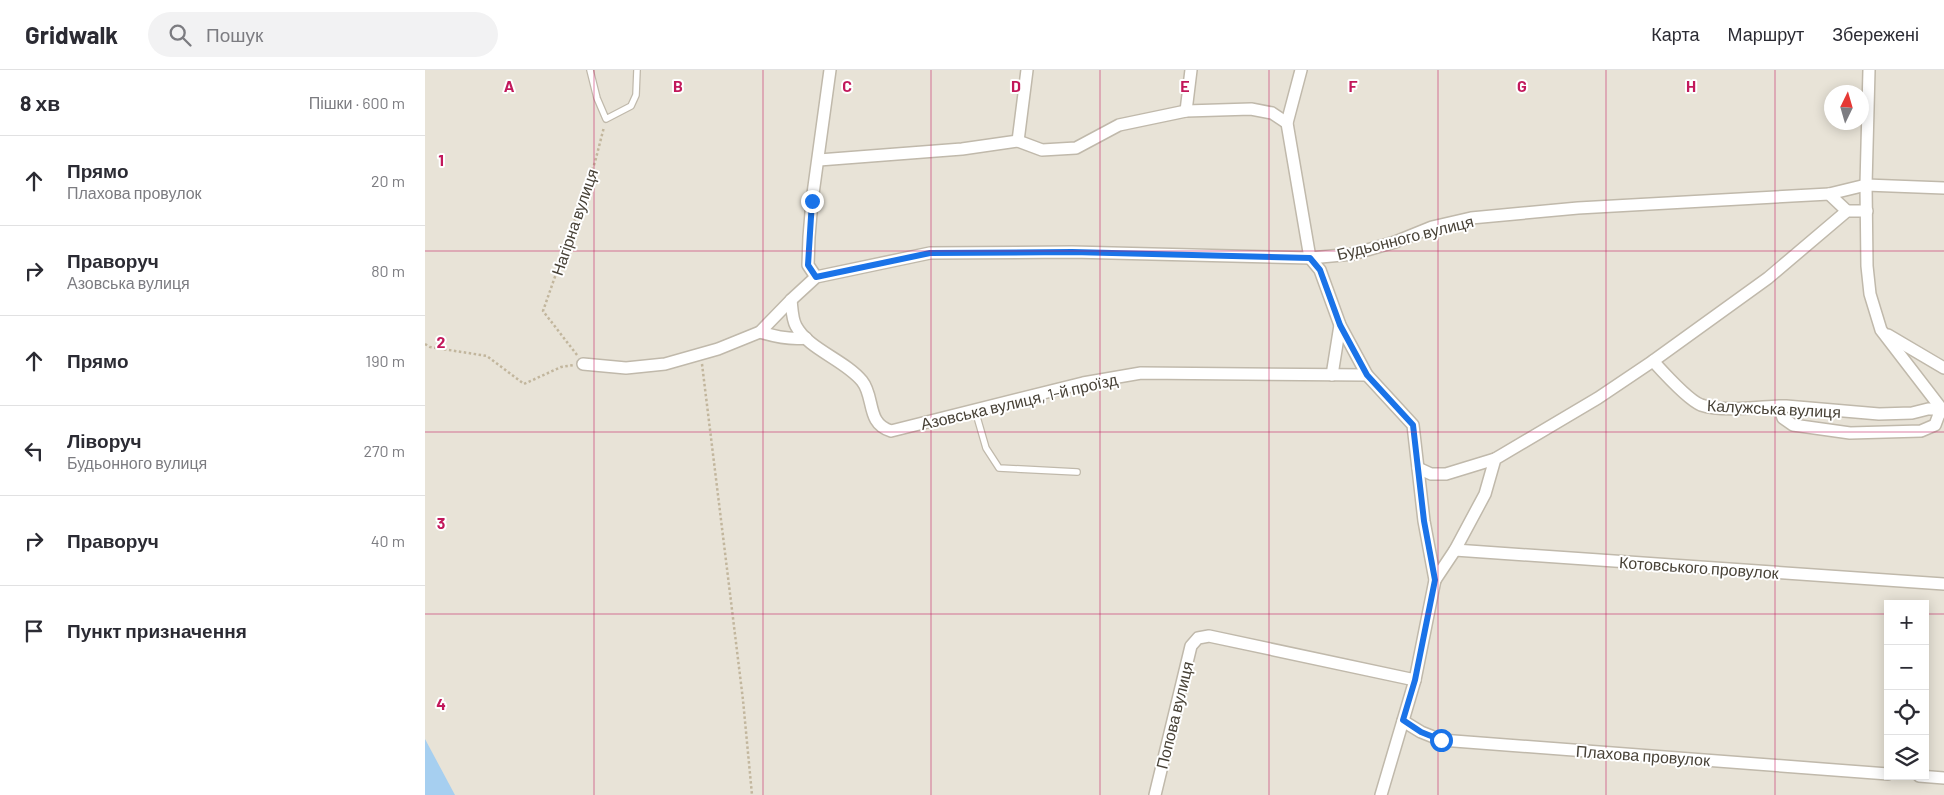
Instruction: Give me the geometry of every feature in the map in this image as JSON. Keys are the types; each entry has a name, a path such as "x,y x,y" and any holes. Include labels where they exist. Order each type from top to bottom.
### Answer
{"street":[{"path":"583,364 626,368 665,364 700,354 760,332 816,277 808,265 809,237 812,201 830,70"},
{"path":"1018,141 1027,70"},
{"path":"1186,110 1191,70"},
{"path":"1301,70 1287,123 1310,258 1320,270 1340,325 1367,375 1413,425 1424,521 1435,580 1415,680 1381,795"},
{"path":"1779,406 1783,418 1793,425 1851,433 1921,431 1935,425 1943,411 1881,330 1870,294 1867,266 1866,184 1869,70"},
{"path":"819,160 962,149 1018,141 1042,150 1076,148 1119,125 1186,110 1251,109 1272,112 1287,123"},
{"name":"Будьонного вулиця","path":"816,277 930,253 1072,252 1310,258 1353,254 1395,242 1432,227 1471,218 1578,208 1829,194 1866,184 1944,188"},
{"path":"1829,194 1847,211"},
{"path":"1418,468 1431,474 1446,474 1495,460 1598,398 1653,361 1768,278 1847,211 1867,211"},
{"path":"791,300 796,326 806,338"},
{"path":"1332,374 1340,325"},
{"path":"1881,330 1944,368"},
{"path":"760,332 787,339 806,338"},
{"name":"Азовська вулиця, 1-й проїзд","path":"806,338 838,360 863,382 876,421 882,428 891,431 1083,383 1141,373 1367,375"},
{"name":"Калужська вулиця","path":"1653,361 1670,380 1700,404 1716,408 1779,406 1879,414 1911,413 1928,409 1943,411"},
{"path":"1435,580 1455,550 1485,494 1495,460"},
{"name":"Котовського провулок","path":"1455,550 1944,584"},
{"name":"Попова вулиця","path":"1155,795 1191,646 1198,638 1209,636 1415,680"},
{"name":"Плахова провулок","path":"1403,720 1421,732 1441,740 1884,774"},
{"path":"1929,777 1944,778"}],"lane":[{"path":"590,70 597,98 606,119 631,106 636,95 637,70"},
{"path":"975,410 986,448 999,468 1077,472"}],"path":[{"name":"Нагірна вулиця","path":"583,364 543,311 595,162 606,119"},
{"path":"425,344 430,347 487,356 524,384 561,367 583,364"},
{"path":"700,354 743,700 752,795"}],"shaded area":[{"path":"425,70 1944,70 1944,795 425,795"}],"water":[{"path":"425,739 455,795 425,795"}],"route":[{"path":"812,201 808,265 816,277 930,253 1072,252 1310,258 1320,270 1340,325 1367,375 1413,425 1424,521 1435,580 1415,680 1403,720 1421,732 1441,740"}]}
